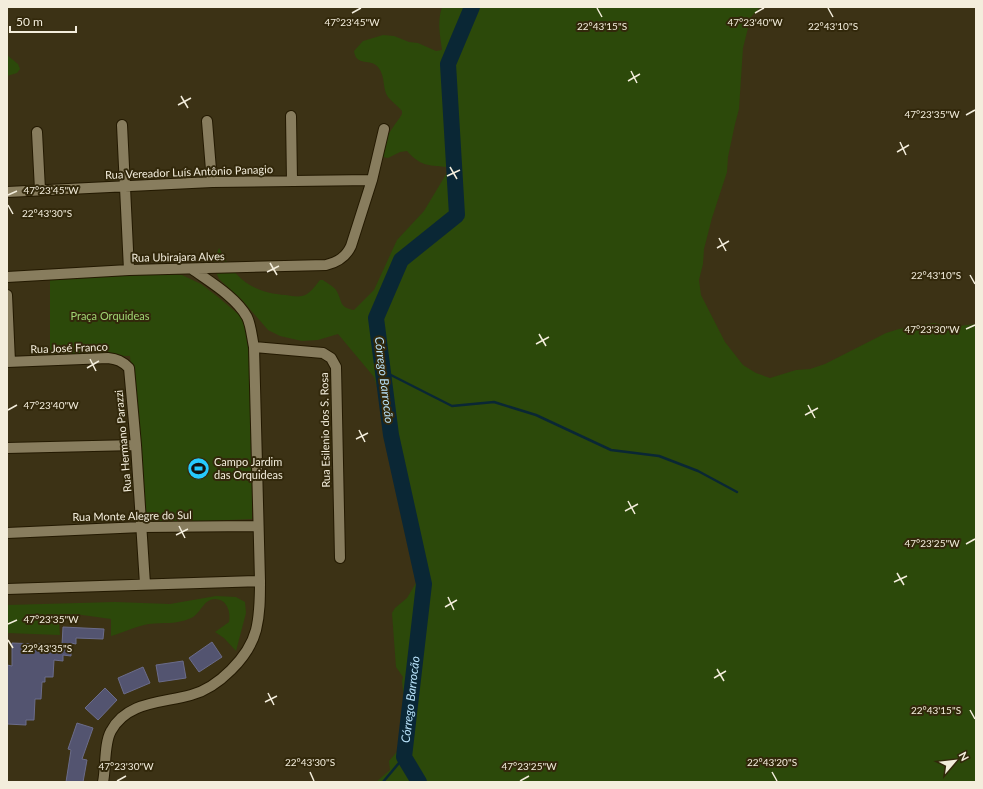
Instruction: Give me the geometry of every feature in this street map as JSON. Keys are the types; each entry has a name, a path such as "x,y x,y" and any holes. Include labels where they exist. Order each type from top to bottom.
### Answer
{"street":[{"path":"291,116 292,181"},
{"path":"207,120 212,182"},
{"path":"122,125 129,270"},
{"path":"372,180 384,129"},
{"path":"37,132 40,190"},
{"name":"Rua Vereador Luís Antônio Panagio","path":"7,192 212,182 372,180"},
{"name":"Rua Ubirajara Alves","path":"7,277 129,270 326,265 334,263 347,254 351,246 372,180"},
{"path":"103,782 110,731 121,718 134,709 160,701 193,695 215,684 230,672 246,652 255,631 259,612 260,581 254,347 247,318 242,309 234,301 192,269"},
{"path":"7,295 9,362"},
{"name":"Rua Esilenio dos S. Rosa","path":"254,347 323,353 331,358 336,367 340,558"},
{"name":"Rua José Franco","path":"9,362 108,358 117,359 124,362 129,368"},
{"name":"Rua Hermano Parazzi","path":"129,368 136,445 145,584"},
{"path":"7,448 136,445"},
{"name":"Rua Monte Alegre do Sul","path":"7,533 142,526 258,526"},
{"path":"7,589 260,581"}],"green space":[{"path":"442,7 760,7 751,17 743,48 739,109 728,157 727,172 712,218 704,249 703,264 699,280 701,295 725,342 743,365 756,373 770,378 796,370 810,369 825,364 886,333 899,329 934,323 951,327 976,324 976,782 376,782 390,770 389,761 408,739 402,681 403,677 396,667 392,613 395,608 407,598 416,583 421,542 418,526 410,503 403,463 374,377 338,334 318,340 302,341 280,336 268,330 242,300 219,279 215,270 214,260 219,248 231,268 245,282 263,291 274,294 302,296 309,292 320,280 323,280 336,290 345,307 354,310 374,290 397,240 424,211 448,171 447,167 424,164 416,160 407,151 400,152 388,158 383,157 382,151 385,140 402,114 402,111 386,94 382,75 378,67 375,64 358,59 355,56 354,51 363,41 383,35 394,36 409,42 418,43 436,51 442,50 439,23"},
{"path":"7,55 18,64 20,69 17,73 7,76"},
{"name":"Praça Orquideas","path":"164,273 182,275 201,284 244,319 254,353 252,519 144,524 130,356 50,355 50,280"},
{"path":"216,596 236,597 245,602 246,613 236,651 224,638 215,632 229,622 229,610 223,601 215,599 208,601 194,616 186,620 154,623 135,627 111,636 111,619 75,614 61,615 59,623 60,635 7,633 7,605 115,602 170,604"}],"building":[{"path":"63,627 104,629 103,639 76,638 76,644 71,643 71,656 63,655 63,661 54,660 53,677 45,677 45,682 42,682 41,699 35,699 34,720 26,720 26,725 7,724 7,665 12,666 12,643 62,645"},
{"path":"212,642 222,657 199,672 189,658"},
{"path":"183,661 186,678 159,682 156,665"},
{"path":"143,667 150,683 124,694 118,678"},
{"path":"105,688 117,700 98,720 85,708"},
{"path":"77,723 93,728 82,759 87,760 83,782 66,782 71,750 68,749"}],"waterway":[{"name":"Córrego Barrocão","path":"419,782 404,757 424,584 391,435 376,318 401,260 457,215 448,64 472,7"},
{"path":"383,371 452,406 494,402 536,415 611,450 659,456 698,471 737,492"},
{"path":"383,782 404,757"}],"place":[{"name":"Campo Jardim das Orquideas","path":"198,468"}]}
